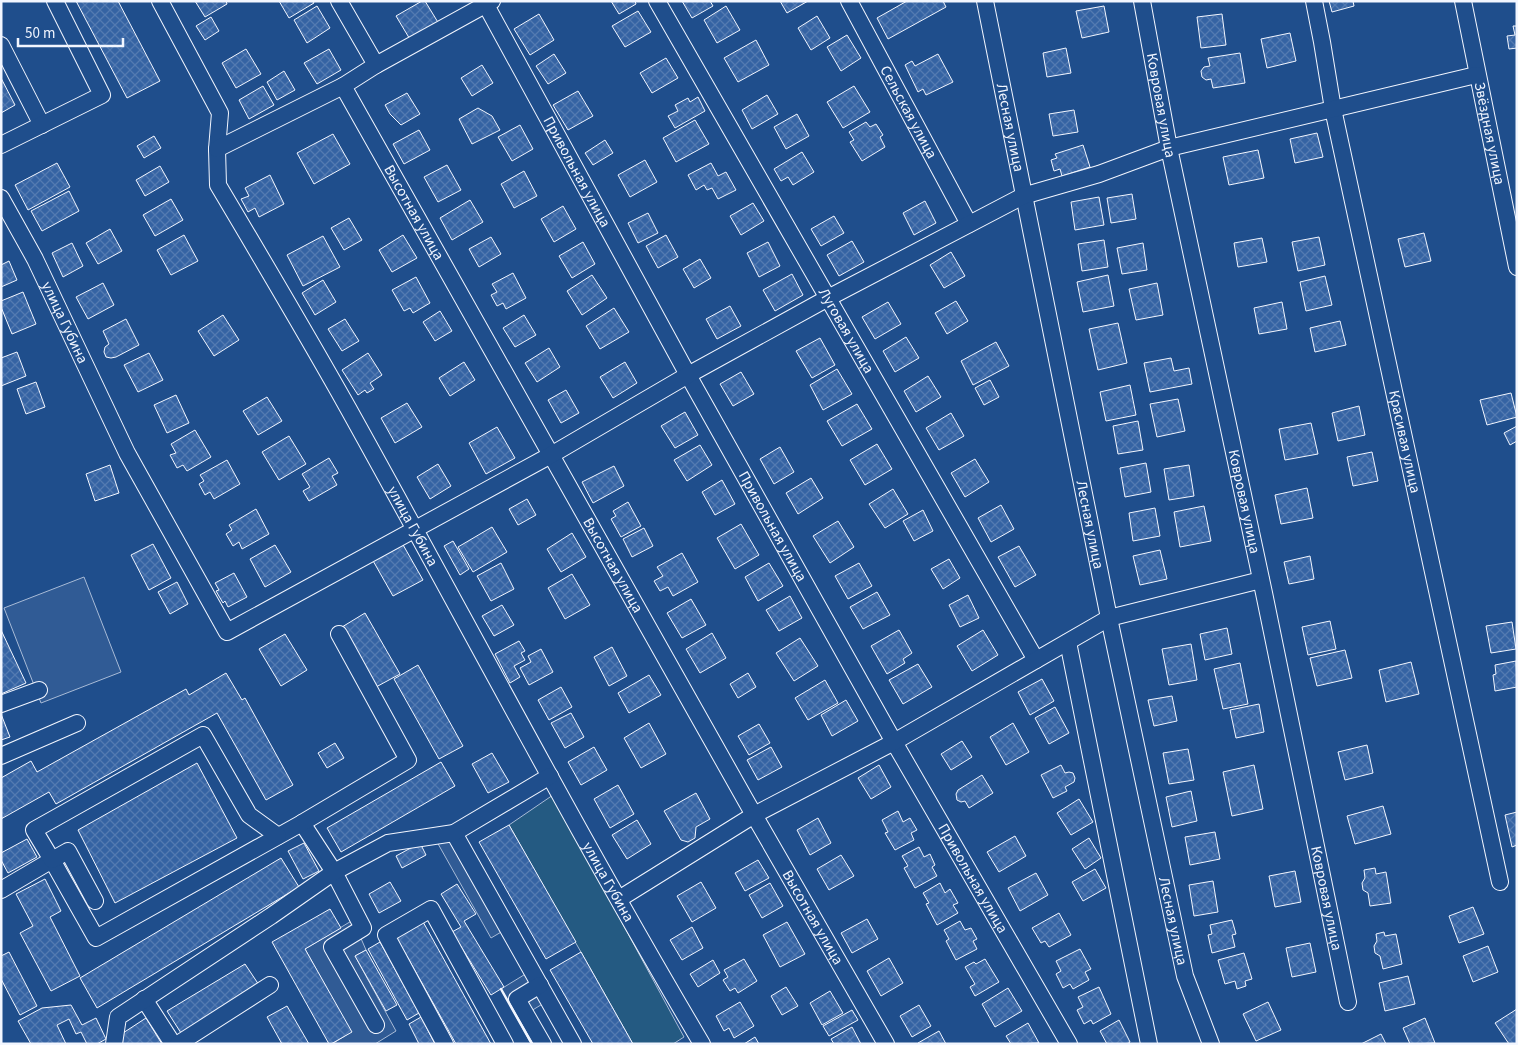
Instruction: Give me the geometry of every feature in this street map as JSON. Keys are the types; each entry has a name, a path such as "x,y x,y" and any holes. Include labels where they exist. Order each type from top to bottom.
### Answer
{"street":[{"path":"1,145 102,95 55,1"},
{"name":"улица Губина","path":"160,1 220,112 217,149 218,185 314,348 550,776 702,1044"},
{"path":"339,1 376,65"},
{"name":"Луговая улица","path":"657,1 1036,660"},
{"name":"Сельская улица","path":"849,1 969,224"},
{"name":"Лесная улица","path":"985,1 1109,618 1185,976 1206,1042"},
{"name":"Ковровая улица","path":"1142,1 1169,148 1348,1002"},
{"name":"Красивая улица","path":"1314,1 1333,109 1500,882"},
{"name":"Звёздная улица","path":"1463,1 1476,75 1517,267"},
{"path":"217,149 343,86 376,65 489,3"},
{"name":"Привольная улица","path":"489,3 688,374 894,742 1068,1044"},
{"path":"1,45 42,125"},
{"path":"415,529 552,455 688,374 828,298 1024,196 1100,174 1169,148 1476,75"},
{"name":"Высотная улица","path":"343,86 754,815 886,1044"},
{"name":"улица Губина","path":"1,198 35,259 127,453 227,632 415,529"},
{"path":"619,899 754,815 894,742 1109,618 1261,580"},
{"path":"278,836 249,815 203,735 34,830 96,938 278,836 408,760 339,634"},
{"path":"1068,642 1149,1044"},
{"path":"1,704 39,690"},
{"path":"1,756 77,723"},
{"path":"114,1044 118,1018 334,872 388,843 454,834 550,776"},
{"path":"302,822 334,872 363,928 371,935 386,934 431,910 505,1044"},
{"path":"454,834 573,1044"},
{"path":"1,890 68,851 95,900"},
{"path":"363,928 332,947 376,1024"},
{"path":"386,934 445,1044"},
{"path":"178,1044 270,985"},
{"path":"540,985 517,999 543,1044"},
{"path":"144,999 173,1044"}],"shaded area":[{"path":"84,577 121,672 41,703 4,608"},
{"path":"553,795 684,1037 673,1044 633,1044 509,825"},
{"path":"454,833 508,928 491,938 437,842"},
{"path":"353,920 366,950 355,956 396,1031 375,1044 332,1044 351,1032 305,949"},
{"path":"532,970 549,1000 531,1011 548,1044 532,1044 530,1042 501,989"}],"building":[{"path":"76,1 118,1 160,81 127,98"},
{"path":"195,1 226,1 227,4 205,17"},
{"path":"279,1 313,1 314,3 289,18"},
{"path":"425,1 439,24 411,41 396,16"},
{"path":"611,1 635,1 636,4 619,14"},
{"path":"682,1 710,1 713,6 692,18"},
{"path":"780,1 808,1 787,13"},
{"path":"907,1 943,1 946,7 888,39 877,18"},
{"path":"1329,1 1353,1 1354,6 1332,12"},
{"path":"317,6 330,28 307,43 294,20"},
{"path":"726,6 740,30 717,43 704,20"},
{"path":"1104,6 1109,32 1082,38 1076,11"},
{"path":"638,11 651,32 625,47 612,26"},
{"path":"539,14 554,40 530,55 514,29"},
{"path":"1222,14 1226,45 1201,48 1197,17"},
{"path":"817,16 830,38 811,50 798,28"},
{"path":"211,17 219,31 205,40 196,26"},
{"path":"1513,26 1517,26 1517,48 1509,49 1507,36 1515,35"},
{"path":"1290,33 1296,61 1267,68 1261,39"},
{"path":"847,35 861,58 841,71 827,47"},
{"path":"756,40 769,65 738,82 724,58"},
{"path":"1066,48 1071,73 1047,77 1043,53"},
{"path":"246,49 261,74 236,88 222,63"},
{"path":"329,49 341,70 317,84 304,63"},
{"path":"1240,53 1245,83 1213,88 1211,79 1206,80 1202,77 1201,71 1204,67 1210,66 1208,58"},
{"path":"554,54 566,73 548,84 536,66"},
{"path":"938,54 953,82 926,95 923,89 918,92 905,65 912,61 915,66"},
{"path":"666,58 678,78 652,93 640,73"},
{"path":"482,65 493,83 472,96 461,78"},
{"path":"284,71 295,90 277,100 267,82"},
{"path":"1,78 15,105 1,113"},
{"path":"263,86 274,105 249,119 239,100"},
{"path":"854,86 870,112 843,128 827,102"},
{"path":"578,91 593,116 568,130 553,105"},
{"path":"407,93 420,114 401,125 390,114 385,105"},
{"path":"767,95 778,114 752,129 742,110"},
{"path":"698,97 705,111 675,128 668,116 678,111 675,105 688,98 690,102"},
{"path":"478,108 492,116 500,130 472,144 459,119"},
{"path":"1074,110 1078,132 1053,136 1049,114"},
{"path":"797,114 809,136 786,149 774,127"},
{"path":"695,120 709,144 676,162 663,138"},
{"path":"866,122 870,127 876,124 883,135 880,137 885,147 862,161 850,142 854,140 849,132"},
{"path":"520,125 533,149 512,161 498,137"},
{"path":"419,130 430,150 404,164 393,144"},
{"path":"1317,133 1323,157 1295,163 1290,139"},
{"path":"333,134 350,164 314,184 297,153"},
{"path":"154,136 161,148 144,158 137,146"},
{"path":"605,140 613,153 593,165 585,153"},
{"path":"1083,145 1090,167 1062,176 1060,169 1054,171 1051,160 1057,158 1055,154"},
{"path":"1258,150 1264,178 1229,185 1223,157"},
{"path":"802,152 814,172 793,185 788,177 781,181 774,169"},
{"path":"645,160 657,182 630,197 618,175"},
{"path":"57,163 70,187 28,210 15,185"},
{"path":"711,163 718,176 726,172 736,190 718,199 712,188 707,190 704,185 696,190 688,175"},
{"path":"447,165 461,190 438,202 424,177"},
{"path":"160,166 169,182 145,196 136,180"},
{"path":"524,171 537,196 514,208 501,184"},
{"path":"270,175 284,204 259,217 255,208 248,212 241,199 249,196 245,188"},
{"path":"69,191 79,211 42,231 31,211"},
{"path":"1132,194 1136,219 1111,223 1107,198"},
{"path":"1099,197 1104,225 1075,230 1071,202"},
{"path":"171,199 183,220 155,236 143,215"},
{"path":"470,200 483,222 452,240 440,218"},
{"path":"925,201 936,223 914,235 903,213"},
{"path":"753,203 764,221 741,235 730,216"},
{"path":"563,206 576,229 554,242 541,219"},
{"path":"648,213 658,233 638,243 628,223"},
{"path":"834,216 844,233 821,246 811,229"},
{"path":"349,218 362,240 344,250 331,228"},
{"path":"110,229 122,251 98,264 86,243"},
{"path":"1424,233 1431,261 1405,267 1398,239"},
{"path":"184,235 198,261 171,275 157,250"},
{"path":"403,235 417,258 392,272 379,250"},
{"path":"666,235 678,257 658,268 646,246"},
{"path":"323,236 340,267 303,286 287,255"},
{"path":"491,237 501,254 479,267 469,249"},
{"path":"1319,237 1325,265 1298,271 1292,242"},
{"path":"1262,238 1267,262 1238,267 1234,243"},
{"path":"1104,240 1108,267 1082,271 1078,244"},
{"path":"852,241 864,262 839,276 827,255"},
{"path":"583,242 595,264 572,278 559,256"},
{"path":"768,242 780,266 759,277 747,253"},
{"path":"72,243 83,266 63,277 52,253"},
{"path":"1143,243 1147,270 1122,274 1117,248"},
{"path":"951,252 965,276 944,288 930,265"},
{"path":"700,259 711,278 694,288 683,269"},
{"path":"9,261 17,280 1,287 1,265"},
{"path":"513,273 526,298 506,309 503,303 497,306 491,295 497,292 492,284"},
{"path":"792,274 803,295 775,311 763,290"},
{"path":"592,275 607,298 582,315 567,291"},
{"path":"1108,275 1114,306 1083,312 1077,282"},
{"path":"1325,276 1332,305 1306,311 1300,282"},
{"path":"416,277 430,303 413,313 410,308 404,311 392,290"},
{"path":"323,280 336,302 315,315 302,293"},
{"path":"103,283 114,305 88,319 76,297"},
{"path":"1157,283 1163,315 1136,320 1129,289"},
{"path":"23,292 36,324 12,334 1,307 1,301"},
{"path":"956,301 968,321 947,334 935,313"},
{"path":"888,302 901,324 875,339 862,317"},
{"path":"1282,302 1287,329 1259,334 1254,308"},
{"path":"730,306 741,326 717,339 706,319"},
{"path":"614,308 629,332 600,349 586,326"},
{"path":"440,311 452,331 435,341 423,322"},
{"path":"223,315 239,340 214,356 198,331"},
{"path":"524,315 536,335 515,347 503,328"},
{"path":"126,319 139,345 116,357 106,357 105,347 109,344 103,331"},
{"path":"345,319 359,341 342,351 328,329"},
{"path":"1340,321 1346,345 1315,352 1310,328"},
{"path":"1118,323 1127,363 1098,370 1089,329"},
{"path":"906,337 919,358 895,372 883,351"},
{"path":"820,338 835,365 812,378 796,351"},
{"path":"996,342 1009,366 973,385 961,361"},
{"path":"549,348 560,367 537,382 525,363"},
{"path":"17,352 26,376 1,386 1,358"},
{"path":"149,353 163,380 138,392 124,365"},
{"path":"368,353 382,375 370,383 374,389 367,393 365,390 358,395 342,370"},
{"path":"1171,358 1174,371 1189,368 1192,384 1150,392 1144,363"},
{"path":"464,362 475,380 450,396 439,378"},
{"path":"625,362 637,383 613,398 600,377"},
{"path":"837,369 852,394 823,410 810,385"},
{"path":"741,372 754,394 733,406 720,384"},
{"path":"928,376 941,397 916,412 904,391"},
{"path":"990,380 999,397 984,405 975,388"},
{"path":"36,382 45,407 26,414 17,389"},
{"path":"1130,385 1136,415 1106,421 1100,392"},
{"path":"566,390 579,413 561,423 548,400"},
{"path":"1511,393 1517,417 1487,425 1480,400"},
{"path":"176,395 189,423 167,433 154,405"},
{"path":"267,397 282,421 258,435 243,411"},
{"path":"1178,399 1185,431 1157,437 1150,404"},
{"path":"407,403 422,427 395,443 381,418"},
{"path":"857,404 872,429 842,446 827,421"},
{"path":"1359,406 1365,435 1338,441 1332,413"},
{"path":"685,412 698,435 675,448 661,426"},
{"path":"951,413 964,436 939,450 926,428"},
{"path":"1138,421 1143,450 1118,454 1113,426"},
{"path":"1311,423 1318,454 1285,460 1279,429"},
{"path":"1517,426 1517,441 1510,445 1504,433"},
{"path":"497,427 515,458 486,474 469,443"},
{"path":"195,430 211,457 187,471 183,465 177,468 170,455 176,453 171,444"},
{"path":"289,436 306,464 279,480 262,452"},
{"path":"877,444 892,469 865,485 850,460"},
{"path":"700,445 712,465 687,481 674,460"},
{"path":"780,447 794,472 774,484 760,459"},
{"path":"1372,452 1378,481 1353,486 1347,457"},
{"path":"329,458 338,473 332,476 337,485 309,501 303,491 310,487 302,474"},
{"path":"975,459 989,482 965,497 951,473"},
{"path":"227,460 240,484 214,499 210,492 205,495 199,484 204,481 200,475"},
{"path":"1146,463 1151,492 1125,497 1120,468"},
{"path":"438,464 451,486 430,499 417,477"},
{"path":"110,465 119,493 95,501 86,474"},
{"path":"1189,465 1194,496 1169,500 1164,469"},
{"path":"614,466 624,486 593,503 582,482"},
{"path":"811,478 823,498 798,514 786,493"},
{"path":"722,480 735,504 715,515 702,492"},
{"path":"1307,488 1313,518 1281,524 1275,495"},
{"path":"893,489 908,514 885,528 869,504"},
{"path":"527,499 536,515 518,525 509,509"},
{"path":"628,502 641,526 621,537 611,519 616,516 613,511"},
{"path":"1001,505 1014,529 991,542 978,518"},
{"path":"1204,506 1211,541 1180,547 1174,512"},
{"path":"1155,508 1160,536 1133,541 1129,513"},
{"path":"256,509 269,534 242,549 239,542 233,546 226,534 232,530 229,525"},
{"path":"923,510 933,531 914,541 903,521"},
{"path":"838,521 854,547 830,563 813,536"},
{"path":"741,524 759,555 735,569 717,538"},
{"path":"492,527 507,552 473,572 458,547"},
{"path":"644,528 653,546 632,557 623,539"},
{"path":"572,533 586,557 561,572 547,549"},
{"path":"453,541 469,569 460,575 444,546"},
{"path":"402,543 423,580 393,596 372,559"},
{"path":"153,544 171,578 149,590 131,555"},
{"path":"275,545 291,572 265,587 250,559"},
{"path":"1019,546 1036,575 1015,587 998,557"},
{"path":"1160,550 1167,579 1140,585 1133,556"},
{"path":"682,553 698,582 673,596 668,587 660,591 654,581 663,576 657,567"},
{"path":"1310,556 1314,579 1289,584 1284,562"},
{"path":"949,559 960,578 943,589 931,569"},
{"path":"501,563 514,589 491,601 477,576"},
{"path":"769,563 783,586 758,601 745,577"},
{"path":"859,563 872,586 848,599 835,576"},
{"path":"234,573 247,597 228,607 225,601 223,603 216,591 219,590 215,583"},
{"path":"572,574 590,605 565,619 548,588"},
{"path":"177,582 188,604 170,614 158,592"},
{"path":"877,592 890,615 863,629 850,607"},
{"path":"968,595 979,618 960,627 949,605"},
{"path":"790,596 802,618 779,631 766,610"},
{"path":"691,599 706,625 682,638 667,613"},
{"path":"502,605 514,625 494,636 482,616"},
{"path":"365,613 400,674 376,687 342,627"},
{"path":"1330,621 1336,649 1308,655 1302,627"},
{"path":"1512,622 1516,649 1491,653 1486,626"},
{"path":"1227,628 1232,654 1205,660 1200,634"},
{"path":"1,630 26,683 1,694"},
{"path":"899,630 912,653 903,659 905,663 887,674 871,646"},
{"path":"983,630 998,655 972,671 957,646"},
{"path":"712,633 726,658 700,673 686,649"},
{"path":"285,634 307,670 281,686 259,649"},
{"path":"800,638 818,666 794,681 776,653"},
{"path":"519,641 525,651 521,653 525,660 514,666 520,677 510,683 495,654"},
{"path":"1191,644 1197,680 1169,685 1162,649"},
{"path":"612,647 627,676 609,686 594,657"},
{"path":"541,649 553,672 529,685 520,668 531,662 528,656"},
{"path":"1345,650 1352,678 1317,686 1310,658"},
{"path":"1516,661 1517,687 1495,691 1493,675 1496,674 1495,665"},
{"path":"1411,662 1419,694 1386,702 1379,670"},
{"path":"1240,663 1248,704 1223,709 1214,669"},
{"path":"918,664 932,687 903,704 889,680"},
{"path":"418,665 463,746 439,759 394,679"},
{"path":"226,673 242,700 245,698 293,785 266,800 217,713 56,804 49,792 1,819 1,778 31,761 37,772 186,689 189,695"},
{"path":"748,673 756,687 738,698 730,684"},
{"path":"649,675 661,695 629,713 618,693"},
{"path":"1042,679 1054,701 1030,715 1018,692"},
{"path":"825,680 838,703 808,720 795,698"},
{"path":"561,687 572,707 549,720 538,700"},
{"path":"1172,696 1177,721 1154,726 1148,700"},
{"path":"846,700 858,721 832,736 821,715"},
{"path":"1259,704 1264,732 1236,738 1230,710"},
{"path":"1055,707 1069,733 1049,744 1035,718"},
{"path":"571,713 584,737 565,748 551,723"},
{"path":"1,714 10,737 1,740"},
{"path":"649,723 666,754 641,768 624,738"},
{"path":"1013,723 1029,752 1006,765 990,737"},
{"path":"759,724 770,743 749,755 738,736"},
{"path":"962,741 972,757 951,770 941,754"},
{"path":"335,743 344,758 327,768 318,753"},
{"path":"1367,745 1373,773 1345,780 1338,752"},
{"path":"594,747 607,770 581,785 568,762"},
{"path":"771,747 782,767 758,780 747,760"},
{"path":"1188,749 1194,780 1169,784 1163,753"},
{"path":"492,753 509,782 488,793 472,764"},
{"path":"441,762 455,786 341,852 327,828"},
{"path":"197,763 237,838 115,903 78,830"},
{"path":"879,765 891,787 871,799 858,778"},
{"path":"1061,765 1065,773 1073,773 1075,778 1074,782 1065,787 1067,791 1053,798 1041,775"},
{"path":"1254,765 1263,809 1232,816 1223,772"},
{"path":"982,775 993,793 969,808 965,801 957,800 956,794 958,790"},
{"path":"618,785 634,814 610,828 594,799"},
{"path":"1191,791 1197,821 1172,827 1166,797"},
{"path":"696,793 710,819 696,827 695,838 688,842 681,840 664,811"},
{"path":"1079,799 1093,822 1071,835 1057,813"},
{"path":"1383,806 1391,834 1355,844 1347,816"},
{"path":"898,811 903,822 910,818 917,830 911,833 914,840 895,850 885,833 888,832 882,820"},
{"path":"1517,812 1517,845 1512,847 1505,815"},
{"path":"818,818 831,843 810,855 797,830"},
{"path":"637,820 651,844 627,859 612,835"},
{"path":"509,825 576,942 546,959 479,842"},
{"path":"1215,832 1220,859 1190,865 1185,837"},
{"path":"1015,836 1026,856 999,872 987,852"},
{"path":"1089,838 1101,858 1085,869 1072,849"},
{"path":"27,839 37,857 8,873 1,860 1,853"},
{"path":"304,843 319,871 303,879 288,851"},
{"path":"420,843 426,855 402,868 396,856"},
{"path":"919,847 924,857 930,854 935,865 932,867 937,876 915,888 904,868 908,866 902,856"},
{"path":"841,855 854,876 829,890 817,869"},
{"path":"281,858 299,887 97,1008 80,978"},
{"path":"758,860 769,878 745,891 735,873"},
{"path":"1375,868 1376,874 1386,872 1391,903 1370,906 1368,893 1363,890 1362,883 1365,878 1364,870"},
{"path":"1095,869 1106,888 1083,901 1072,882"},
{"path":"1295,871 1301,902 1275,907 1269,876"},
{"path":"1036,873 1048,895 1020,911 1008,888"},
{"path":"45,879 61,911 50,917 80,976 51,991 20,933 33,926 16,894"},
{"path":"1213,881 1218,912 1194,916 1189,885"},
{"path":"390,882 401,901 379,913 369,894"},
{"path":"701,882 716,908 692,922 677,896"},
{"path":"770,883 783,906 762,918 749,895"},
{"path":"940,883 945,893 950,889 958,903 953,905 958,913 937,925 926,904 929,903 923,893"},
{"path":"457,884 476,914 464,921 504,987 491,995 452,932 461,927 441,894"},
{"path":"1473,907 1484,934 1459,943 1449,916"},
{"path":"330,909 341,928 305,949 352,1032 329,1044 272,942"},
{"path":"1059,913 1071,935 1049,947 1045,941 1041,943 1032,928"},
{"path":"867,919 878,939 852,953 841,933"},
{"path":"422,920 491,1044 456,1044 395,935"},
{"path":"1232,920 1236,934 1232,935 1235,947 1212,953 1208,935 1212,934 1210,925"},
{"path":"960,921 965,930 971,928 977,939 973,941 977,949 956,960 946,941 949,939 944,930"},
{"path":"787,922 805,954 780,967 763,935"},
{"path":"692,927 703,948 682,960 670,940"},
{"path":"1384,932 1385,936 1396,934 1402,964 1383,969 1380,956 1375,953 1374,946 1377,941 1376,934"},
{"path":"380,942 419,1013 407,1020 368,949"},
{"path":"1310,943 1316,972 1292,977 1286,948"},
{"path":"1488,946 1498,972 1473,982 1463,956"},
{"path":"1080,949 1091,969 1085,972 1089,980 1073,989 1070,984 1063,988 1056,974 1061,971 1056,961"},
{"path":"366,950 397,1005 386,1011 355,956"},
{"path":"9,952 37,1006 20,1015 1,979 1,956"},
{"path":"581,952 633,1044 593,1044 550,970"},
{"path":"1244,953 1252,979 1245,981 1246,986 1237,989 1235,981 1225,984 1218,960"},
{"path":"889,958 903,983 881,996 867,971"},
{"path":"744,959 757,981 738,993 735,988 730,991 723,980 728,977 724,970"},
{"path":"985,959 999,982 975,996 970,987 975,984 965,967"},
{"path":"713,960 720,973 698,987 690,974"},
{"path":"245,964 259,985 181,1033 167,1011"},
{"path":"1408,976 1415,1004 1385,1011 1379,983"},
{"path":"786,987 798,1006 782,1015 771,996"},
{"path":"1099,987 1111,1014 1093,1024 1091,1020 1084,1024 1077,1010 1083,1007 1078,997"},
{"path":"1008,988 1022,1011 995,1027 982,1004"},
{"path":"830,991 843,1013 822,1025 810,1003"},
{"path":"740,1002 754,1026 734,1038 729,1028 724,1031 716,1016"},
{"path":"1268,1002 1281,1030 1256,1041 1243,1014"},
{"path":"71,1005 82,1025 96,1018 106,1039 97,1044 87,1044 81,1032 76,1034 69,1019 57,1025 66,1044 31,1044 18,1021 42,1008"},
{"path":"919,1005 931,1026 912,1037 900,1016"},
{"path":"287,1006 309,1044 282,1044 267,1017"},
{"path":"1517,1009 1517,1044 1509,1044 1495,1023"},
{"path":"852,1010 858,1020 829,1036 823,1026"},
{"path":"421,1017 435,1044 419,1044 409,1024"},
{"path":"146,1018 162,1044 122,1044 123,1033"},
{"path":"1425,1018 1435,1043 1410,1044 1403,1028"},
{"path":"1119,1020 1130,1042 1127,1044 1107,1044 1100,1031"},
{"path":"1028,1023 1039,1043 1011,1044 1006,1036"},
{"path":"852,1027 861,1044 834,1044 831,1039"},
{"path":"939,1031 946,1044 918,1044 918,1043"},
{"path":"1381,1034 1386,1044 1361,1044"},
{"path":"755,1037 759,1044 744,1044"}],"wall":[{"path":"501,989 532,1044"}]}
